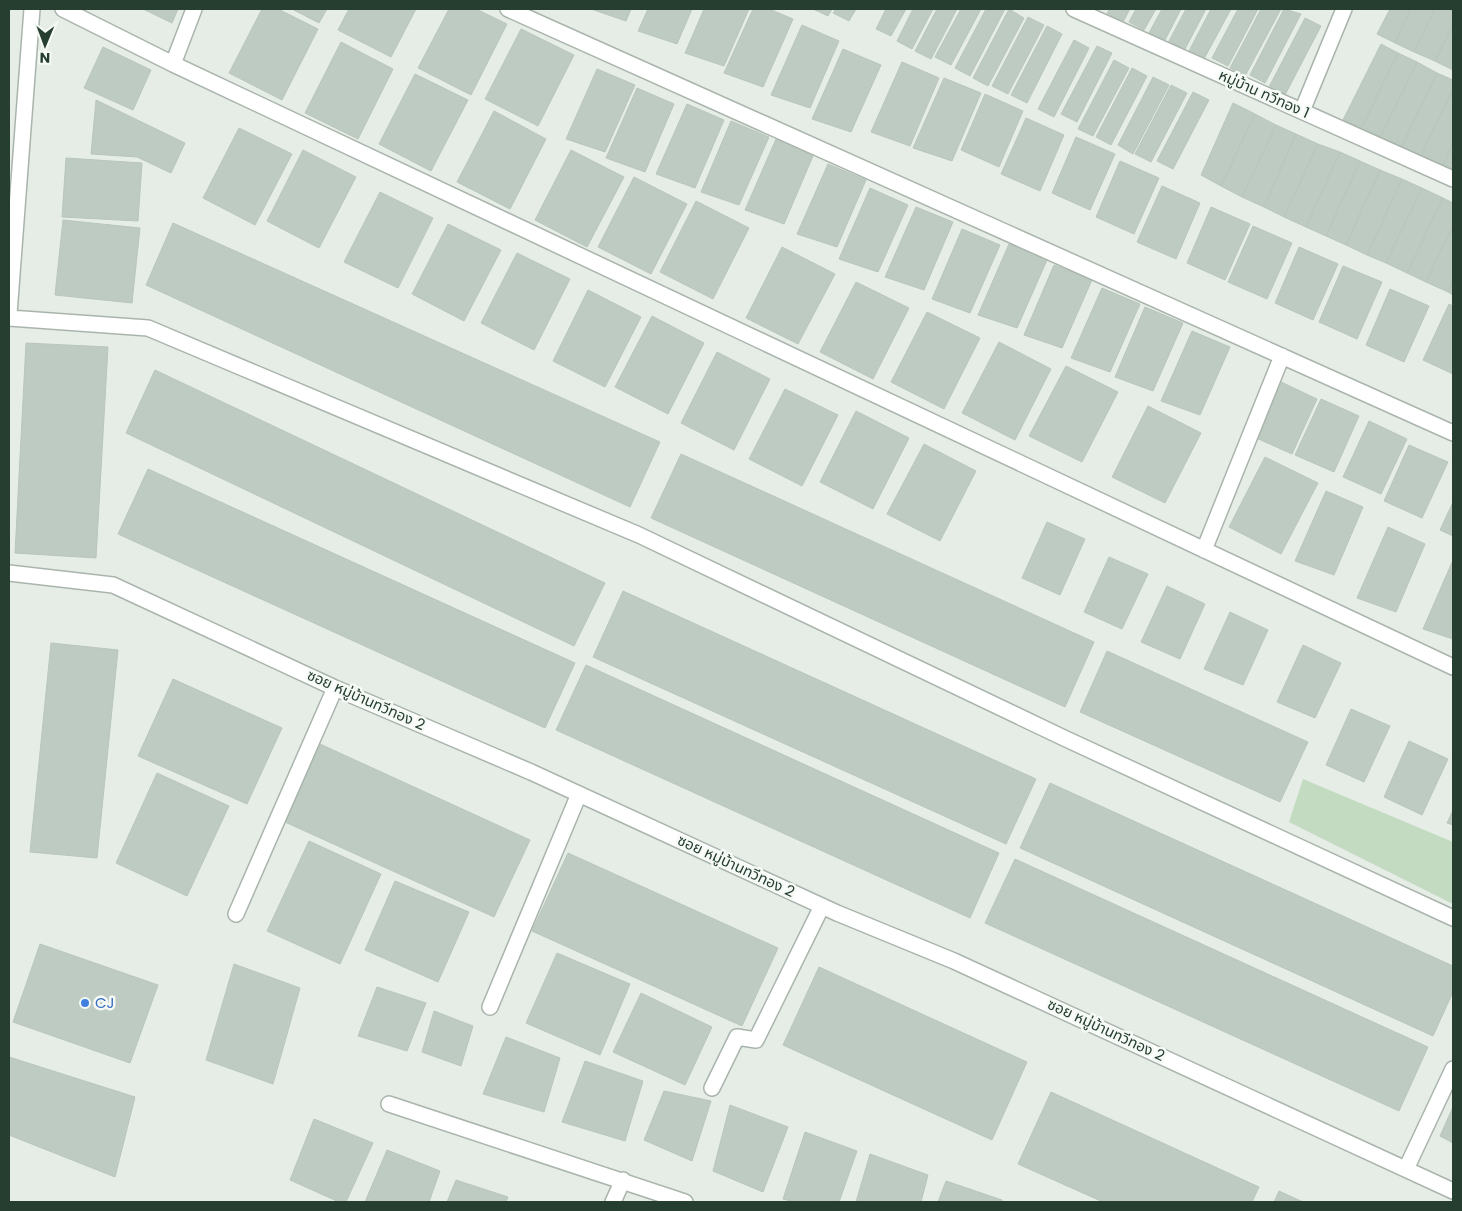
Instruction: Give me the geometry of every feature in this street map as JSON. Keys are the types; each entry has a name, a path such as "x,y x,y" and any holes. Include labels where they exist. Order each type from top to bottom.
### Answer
{"street":[{"path":"9,314 32,9"},
{"path":"63,9 173,64 1453,668"},
{"path":"173,64 194,9"},
{"path":"508,9 1453,432"},
{"name":"หมู่บ้าน ทวีทอง 1","path":"1074,9 1453,179"},
{"path":"1302,111 1344,9"},
{"path":"9,318 148,328 639,535 1064,738 1453,918"},
{"path":"1204,550 1282,356"},
{"name":"ซอย หมู่บ้านทวีทอง 2","path":"9,573 113,586 335,688 579,794 822,906 954,961 1453,1192"},
{"path":"236,914 335,688"},
{"path":"490,1007 579,794"},
{"path":"712,1088 737,1037 756,1040 822,906"},
{"path":"1406,1169 1453,1069"},
{"path":"389,1104 685,1202"},
{"path":"613,1202 623,1180"}],"green space":[{"path":"1303,779 1453,842 1453,904 1289,822"}],"building":[{"path":"143,9 178,9 172,23"},
{"path":"262,9 278,9 318,29 282,100 229,73"},
{"path":"292,9 327,9 319,23"},
{"path":"349,9 416,9 391,57 338,30"},
{"path":"449,9 476,9 507,24 471,95 418,68"},
{"path":"591,9 631,9 626,21"},
{"path":"648,9 692,9 677,44 638,31"},
{"path":"704,9 749,9 724,66 685,53"},
{"path":"753,9 769,9 793,19 763,87 724,73"},
{"path":"813,9 832,9 828,16"},
{"path":"836,9 856,9 849,21 833,13"},
{"path":"886,9 906,9 891,36 876,29"},
{"path":"913,9 933,9 912,49 897,41"},
{"path":"937,9 957,9 931,59 915,51"},
{"path":"961,9 981,9 951,65 935,57"},
{"path":"986,9 1005,9 970,76 955,68"},
{"path":"1009,9 1024,18 988,86 973,78"},
{"path":"1110,9 1130,9 1123,22 1107,13"},
{"path":"1136,9 1156,9 1144,30 1129,22"},
{"path":"1162,9 1181,9 1164,42 1149,33"},
{"path":"1186,9 1206,9 1184,51 1168,43"},
{"path":"1211,9 1231,9 1204,59 1189,51"},
{"path":"1238,9 1258,9 1228,66 1212,58"},
{"path":"1261,9 1281,9 1245,76 1230,68"},
{"path":"1284,9 1301,14 1265,83 1250,75"},
{"path":"1390,9 1411,9 1395,43 1377,34"},
{"path":"1411,9 1435,9 1414,52 1395,43"},
{"path":"1435,9 1453,9 1453,24 1435,61 1414,52"},
{"path":"1028,17 1044,25 1008,94 992,86"},
{"path":"1305,18 1321,26 1285,95 1269,87"},
{"path":"1453,24 1453,70 1435,61"},
{"path":"802,25 839,41 810,108 771,95"},
{"path":"1047,26 1062,34 1027,103 1011,95"},
{"path":"521,29 574,55 538,126 485,99"},
{"path":"1074,40 1089,48 1054,117 1038,109"},
{"path":"341,42 393,69 358,139 305,113"},
{"path":"1381,44 1398,53 1361,129 1343,120"},
{"path":"1097,46 1112,53 1077,122 1061,114"},
{"path":"103,47 151,70 133,110 84,88"},
{"path":"843,49 881,65 851,132 812,119"},
{"path":"1398,53 1417,62 1380,138 1361,129"},
{"path":"1114,60 1129,68 1093,136 1078,129"},
{"path":"902,62 939,78 910,146 871,132"},
{"path":"1417,62 1437,73 1401,148 1380,138"},
{"path":"1132,68 1147,76 1111,145 1096,137"},
{"path":"597,69 635,85 605,152 566,139"},
{"path":"1437,73 1453,80 1453,89 1421,156 1401,148"},
{"path":"415,74 468,100 431,171 379,144"},
{"path":"1153,77 1169,85 1133,154 1118,145"},
{"path":"944,78 981,93 952,161 913,148"},
{"path":"1171,85 1187,93 1151,162 1135,154"},
{"path":"637,88 674,104 645,172 606,158"},
{"path":"1453,89 1453,143 1442,167 1421,156"},
{"path":"1193,92 1209,100 1173,169 1157,161"},
{"path":"985,94 1023,111 999,167 961,150"},
{"path":"96,100 185,143 171,173 137,157 91,154"},
{"path":"1233,103 1255,114 1221,186 1201,175"},
{"path":"687,104 724,120 695,188 656,174"},
{"path":"494,111 546,139 510,209 457,182"},
{"path":"1255,114 1276,125 1242,197 1221,186"},
{"path":"1026,118 1064,135 1040,191 1001,174"},
{"path":"731,121 769,137 739,205 701,192"},
{"path":"1276,125 1296,134 1264,207 1242,197"},
{"path":"239,128 292,154 255,225 203,198"},
{"path":"1296,134 1318,144 1284,217 1264,207"},
{"path":"1076,137 1115,154 1090,210 1052,193"},
{"path":"776,139 813,156 784,224 745,210"},
{"path":"1453,143 1453,172 1442,167"},
{"path":"1318,144 1340,152 1306,227 1284,217"},
{"path":"303,150 356,177 319,248 267,221"},
{"path":"571,150 624,177 587,247 535,220"},
{"path":"1340,152 1360,161 1326,236 1306,227"},
{"path":"66,158 142,163 138,221 62,217"},
{"path":"1120,161 1159,178 1134,234 1096,217"},
{"path":"1360,161 1380,170 1346,245 1326,236"},
{"path":"828,164 866,180 837,247 797,234"},
{"path":"1380,170 1402,179 1367,255 1346,245"},
{"path":"634,177 687,204 651,274 598,247"},
{"path":"1402,179 1422,188 1386,263 1367,255"},
{"path":"1162,186 1200,203 1176,259 1137,242"},
{"path":"870,188 908,205 878,272 839,259"},
{"path":"1422,188 1443,198 1407,273 1386,263"},
{"path":"380,192 433,218 398,288 344,262"},
{"path":"1443,198 1453,203 1453,225 1426,282 1407,273"},
{"path":"696,201 749,228 713,299 660,272"},
{"path":"916,207 953,222 924,290 885,277"},
{"path":"1211,207 1250,224 1225,280 1187,263"},
{"path":"63,220 140,228 132,303 55,295"},
{"path":"173,223 660,442 630,507 146,285"},
{"path":"448,224 501,250 464,321 412,294"},
{"path":"1453,225 1453,280 1448,292 1426,282"},
{"path":"1253,226 1292,243 1267,299 1228,282"},
{"path":"962,229 1000,245 970,313 932,299"},
{"path":"1009,244 1047,260 1017,328 978,315"},
{"path":"782,247 835,274 798,344 746,318"},
{"path":"1299,247 1338,264 1313,320 1275,303"},
{"path":"517,253 570,279 534,350 481,323"},
{"path":"1054,265 1092,280 1062,348 1024,335"},
{"path":"1343,266 1382,282 1357,339 1319,322"},
{"path":"1453,280 1453,295 1448,292"},
{"path":"856,282 909,308 873,379 820,352"},
{"path":"1102,288 1140,304 1110,372 1071,358"},
{"path":"1390,289 1429,306 1404,362 1366,345"},
{"path":"588,290 641,317 605,387 553,361"},
{"path":"1449,304 1453,306 1453,374 1423,360"},
{"path":"1145,307 1183,323 1153,391 1115,377"},
{"path":"927,312 980,338 944,409 891,382"},
{"path":"652,316 704,343 668,414 615,387"},
{"path":"1192,331 1230,347 1200,415 1161,401"},
{"path":"999,342 1051,369 1015,440 962,413"},
{"path":"26,343 108,347 96,558 15,553"},
{"path":"717,352 770,379 734,450 681,423"},
{"path":"1066,366 1118,392 1082,462 1029,436"},
{"path":"155,370 605,583 574,646 126,433"},
{"path":"1279,381 1317,399 1292,454 1254,437"},
{"path":"785,389 838,415 802,486 749,459"},
{"path":"1321,399 1359,416 1334,472 1295,455"},
{"path":"1148,406 1201,433 1165,503 1112,477"},
{"path":"856,411 909,438 873,509 820,482"},
{"path":"1369,421 1407,439 1381,494 1343,477"},
{"path":"924,444 976,471 940,541 887,514"},
{"path":"1409,445 1448,462 1422,518 1384,501"},
{"path":"681,454 1094,642 1065,707 651,518"},
{"path":"1265,457 1318,483 1281,554 1229,527"},
{"path":"148,469 575,663 545,728 118,534"},
{"path":"1326,491 1363,507 1334,575 1295,561"},
{"path":"1453,502 1453,536 1440,530"},
{"path":"1047,522 1085,539 1060,595 1022,578"},
{"path":"1388,527 1425,544 1396,612 1357,598"},
{"path":"1109,557 1148,574 1122,629 1084,612"},
{"path":"1453,560 1453,639 1423,629"},
{"path":"1167,586 1205,604 1180,659 1141,642"},
{"path":"623,591 1036,779 1006,844 593,657"},
{"path":"1230,612 1268,630 1243,685 1204,669"},
{"path":"51,643 118,650 97,858 30,852"},
{"path":"1303,645 1341,663 1315,718 1277,702"},
{"path":"1107,651 1308,742 1280,802 1080,712"},
{"path":"586,665 999,853 970,918 556,730"},
{"path":"173,679 282,728 247,804 138,756"},
{"path":"1351,709 1390,726 1364,782 1326,765"},
{"path":"1409,741 1448,759 1422,815 1384,797"},
{"path":"320,744 530,840 494,917 285,822"},
{"path":"157,773 229,806 187,896 116,863"},
{"path":"1050,783 1453,966 1453,992 1433,1036 1020,848"},
{"path":"1453,810 1453,825 1447,823"},
{"path":"309,841 381,874 340,964 267,931"},
{"path":"568,853 778,948 742,1026 532,931"},
{"path":"1015,859 1428,1047 1399,1111 985,923"},
{"path":"395,881 469,912 438,982 365,950"},
{"name":"CJ","path":"40,944 158,985 130,1063 13,1022"},
{"path":"557,953 630,984 600,1055 526,1023"},
{"path":"234,964 300,988 273,1084 206,1060"},
{"path":"819,967 1027,1062 992,1140 783,1045"},
{"path":"377,987 426,1003 407,1051 358,1036"},
{"path":"641,993 712,1027 685,1085 613,1052"},
{"path":"434,1011 473,1026 461,1066 422,1052"},
{"path":"506,1037 560,1058 544,1112 483,1094"},
{"path":"9,1057 135,1097 115,1177 9,1135"},
{"path":"585,1061 643,1081 625,1141 562,1122"},
{"path":"664,1091 711,1101 692,1161 644,1140"},
{"path":"1051,1092 1259,1187 1252,1202 1103,1202 1018,1164"},
{"path":"730,1105 788,1127 763,1192 713,1171"},
{"path":"1453,1107 1453,1143 1440,1136"},
{"path":"314,1119 373,1143 346,1202 339,1202 290,1180"},
{"path":"805,1132 857,1151 839,1202 794,1202 783,1199"},
{"path":"387,1150 440,1171 429,1202 365,1202"},
{"path":"870,1154 928,1175 921,1202 856,1202"},
{"path":"456,1180 508,1197 506,1202 447,1202"},
{"path":"946,1181 1002,1200 1002,1202 938,1202"},
{"path":"1279,1191 1303,1202 1274,1202"}],"place":[{"name":"CJ","path":"85,1003"}]}
